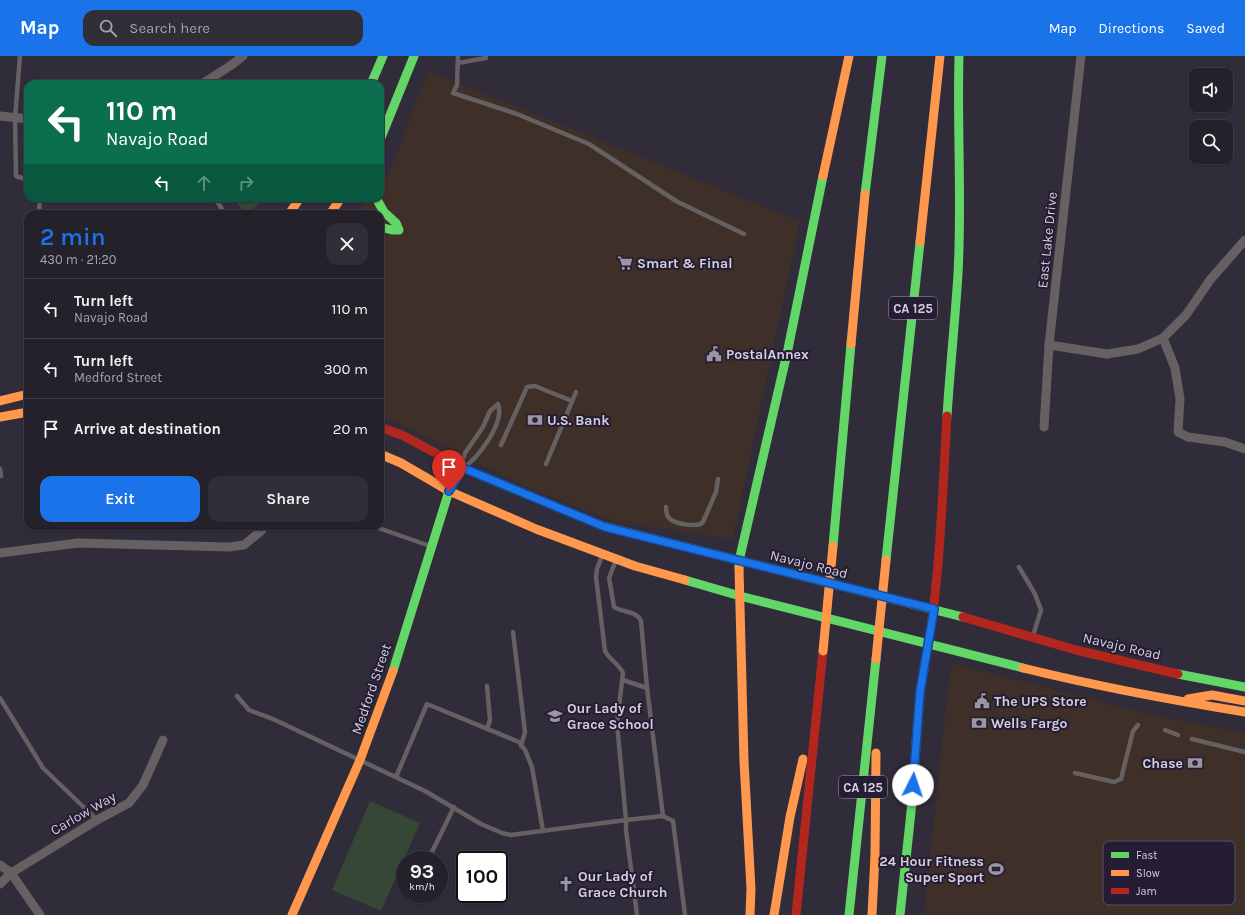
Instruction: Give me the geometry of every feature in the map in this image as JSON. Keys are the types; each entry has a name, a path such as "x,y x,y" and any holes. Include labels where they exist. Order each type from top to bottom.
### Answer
{"main road":[{"path":"373,80 383,56"},
{"path":"384,130 414,56"},
{"path":"750,915 751,890 744,761 739,561 788,349 849,56"},
{"path":"796,915 833,546 861,229 882,56"},
{"name":"CA 125","path":"849,915 940,56"},
{"path":"900,915 911,812 920,692 934,609 958,274 960,195 958,96 959,56"},
{"path":"384,212 396,223 399,230 384,228"},
{"path":"0,401 24,395"},
{"path":"0,417 24,414"},
{"name":"Navajo Road","path":"384,428 404,436 463,468 605,527 934,609 1070,648 1183,675 1245,687"},
{"path":"384,456 400,463 449,491 536,529 635,566 740,596 1065,678 1176,701 1245,712"},
{"name":"Medford Street","path":"292,915 360,760 388,688 449,491 463,468"},
{"path":"872,915 875,855 876,659"},
{"path":"774,915 790,817 819,688"},
{"path":"1176,701 1212,695 1245,701"}],"street":[{"path":"208,80 243,56"},
{"name":"East Lake Drive","path":"1044,427 1049,345 1081,56"},
{"path":"0,116 24,119"},
{"path":"1049,345 1107,354 1138,349 1162,338 1186,315 1210,280 1245,240"},
{"path":"1162,338 1175,368 1180,399 1178,432 1188,436 1225,442 1245,449"},
{"path":"0,553 78,543 228,547 244,545 262,530"},
{"name":"Carlow Way","path":"0,884 11,873 97,820 129,803 143,785 163,740"},
{"path":"0,865 11,873 40,915"}],"lane":[{"path":"20,56 15,118 16,176 24,179"},
{"path":"458,56 457,85 453,94 517,114 589,144 676,201 744,234"},
{"path":"458,63 486,58"},
{"path":"501,445 527,387 535,386 572,401"},
{"path":"546,464 576,392"},
{"path":"498,404 500,414 488,440 475,459 463,468 465,453 483,427 490,411 498,404"},
{"path":"0,469 1,476"},
{"path":"666,507 667,514 672,520 700,525 703,522 716,492 718,479"},
{"path":"384,530 431,546"},
{"path":"602,554 596,569 596,577 605,651 609,658 621,668 623,673 617,723 626,830 637,915"},
{"path":"616,559 609,578 614,607 631,612 639,617 640,621 663,816"},
{"path":"1019,567 1034,594 1040,610 1033,638"},
{"path":"513,632 525,732 521,746"},
{"path":"623,680 647,688"},
{"path":"487,686 490,720 487,729"},
{"path":"237,696 249,710 273,719 396,777 454,807 481,824 506,834 512,835 663,816 673,822 685,915"},
{"path":"0,698 43,768 97,820"},
{"path":"396,777 427,704 519,742 525,750 532,767 543,831"},
{"path":"1075,773 1114,782 1121,779 1133,730 1138,726"},
{"path":"1165,730 1178,736"},
{"path":"1192,739 1245,752"},
{"path":"432,851 454,807"}],"shaded area":[{"path":"428,71 800,221 733,539 616,522 521,485 384,416 384,210 359,210 366,202 384,202 384,180 389,174"},
{"path":"952,664 1063,691 1143,713 1245,733 1245,915 924,915 947,696"}],"green space":[{"path":"239,202 260,202 252,210 244,210 237,204"},
{"path":"370,801 420,823 408,851 396,851 396,877 381,911 332,890"}],"traffic: fast":[{"path":"373,80 383,56"},
{"path":"384,130 414,56"},
{"path":"865,194 882,56"},
{"path":"947,416 959,247 959,56"},
{"path":"739,568 739,561 788,349 823,176"},
{"path":"378,202 383,210"},
{"path":"384,212 396,223 399,230 384,228"},
{"path":"886,560 920,242"},
{"path":"833,546 851,344"},
{"path":"393,671 449,491 463,468"},
{"path":"603,526 963,617"},
{"path":"685,580 740,596 1023,668"},
{"path":"849,915 876,659"},
{"path":"900,915 911,812 920,692 924,669"},
{"path":"1178,674 1245,687"}],"traffic: slow":[{"path":"823,176 849,56"},
{"path":"920,242 940,56"},
{"path":"851,344 865,194"},
{"path":"292,210 297,202"},
{"path":"333,210 338,202"},
{"path":"0,401 24,395"},
{"path":"0,417 24,413"},
{"path":"384,456 401,463 449,491 536,529 635,566 685,580"},
{"path":"823,651 833,546"},
{"path":"876,659 886,560"},
{"path":"739,568 744,761 751,889 750,915"},
{"path":"1023,668 1133,692 1245,712"},
{"path":"292,915 360,760 393,671"},
{"path":"1188,699 1212,695 1245,701"},
{"path":"872,915 875,855 876,753"},
{"path":"774,915 790,817 803,759"}],"traffic: jam":[{"path":"924,669 934,606 937,575 947,416"},
{"path":"384,428 404,436 463,468 603,526"},
{"path":"963,617 1076,650 1178,674"},
{"path":"796,915 823,651"}],"place":[{"name":"Smart & Final","path":"625,263"},
{"name":"PostalAnnex","path":"714,354"},
{"name":"U.S. Bank","path":"535,420"},
{"name":"The UPS Store","path":"982,701"},
{"name":"Our Lady of Grace School","path":"555,716"},
{"name":"Wells Fargo","path":"979,723"},
{"name":"Chase","path":"1195,763"},
{"name":"24 Hour Fitness Super Sport","path":"996,869"},
{"name":"Our Lady of Grace Church","path":"566,884"}],"route":[{"path":"449,491 463,468 605,527 934,609 920,692 913,785"}]}
